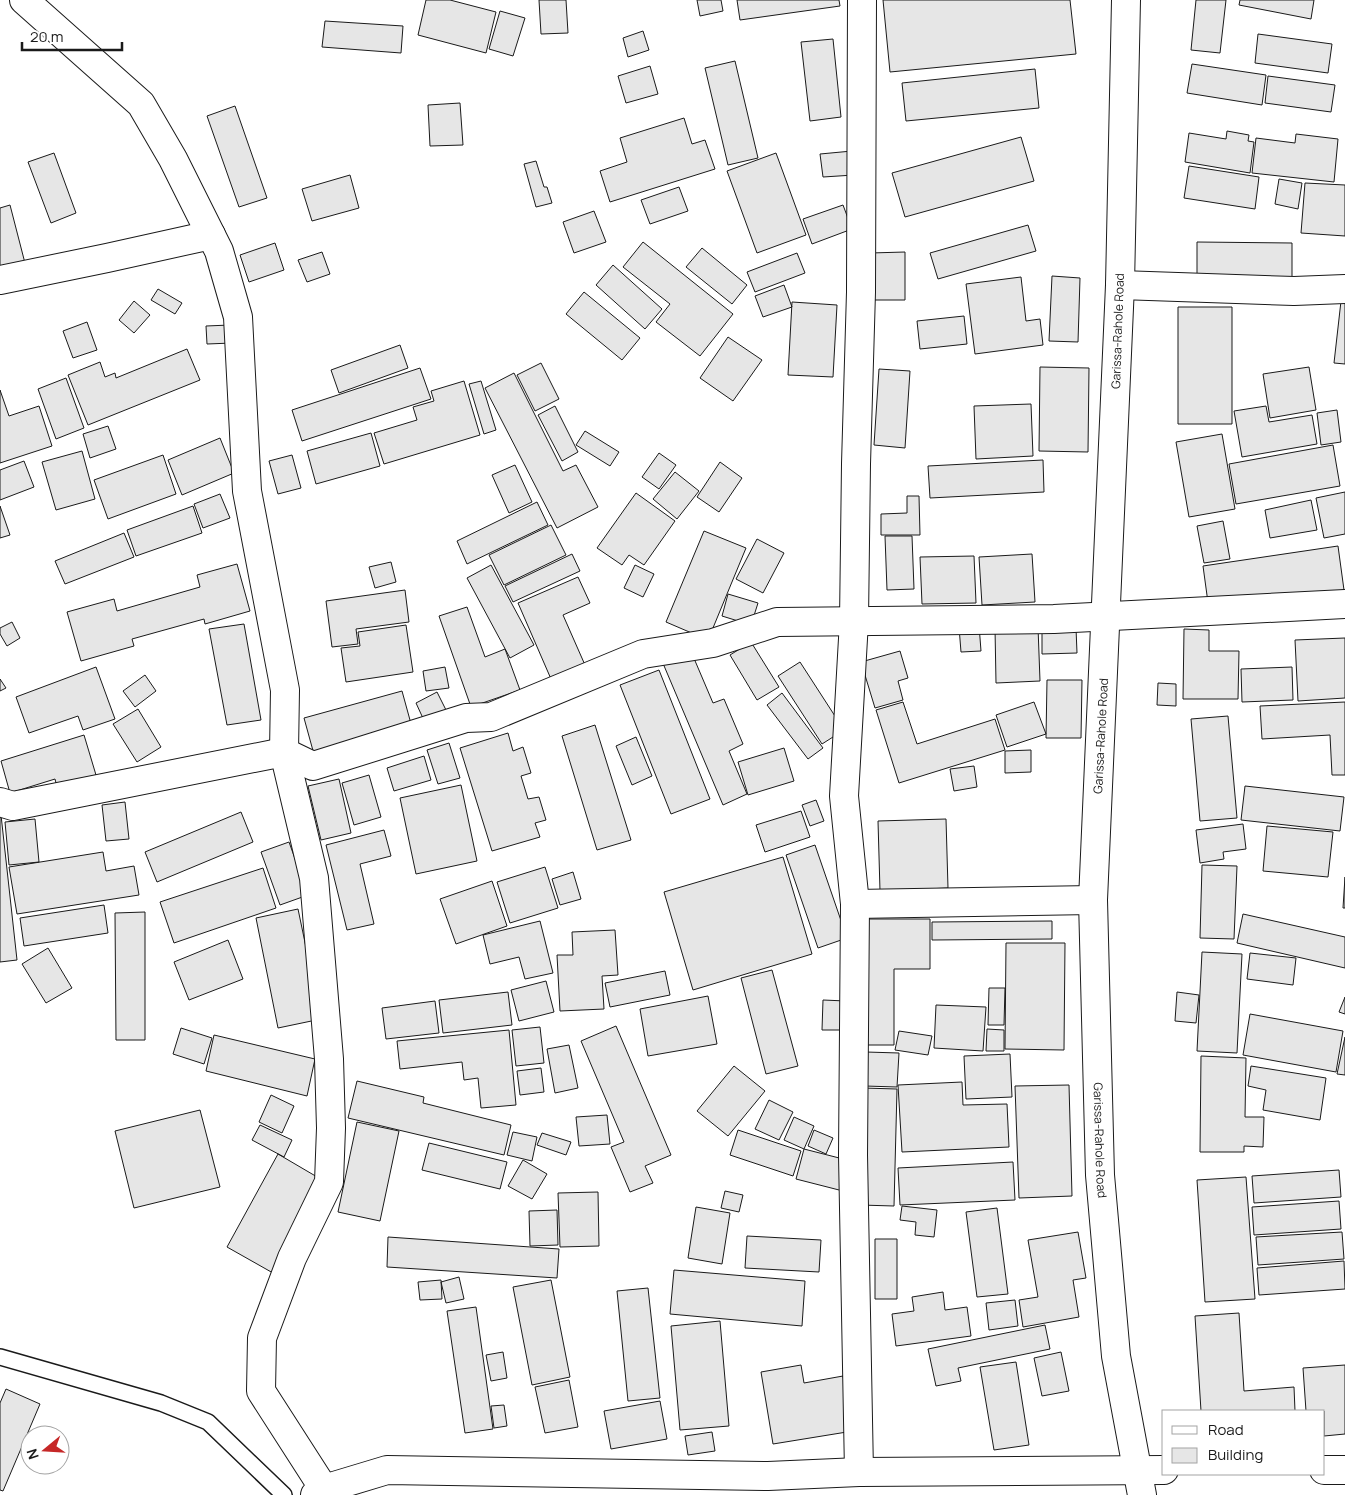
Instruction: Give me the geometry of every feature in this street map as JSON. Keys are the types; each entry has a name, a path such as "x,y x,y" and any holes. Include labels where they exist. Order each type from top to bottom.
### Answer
{"street":[{"path":"24,0 141,104 173,159 219,251 238,317 247,491 285,690 284,752 314,878 329,1060 331,1146 329,1182 292,1258 262,1338 261,1391 320,1492 387,1470 649,1484 860,1472 1139,1482 1162,1471"},
{"path":"860,1472 853,1155 856,904 844,796 854,621 861,283 862,0"},
{"name":"Garissa-Rahole Road","path":"1126,0 1120,285 1093,900 1100,1176 1116,1356 1139,1482"},
{"path":"0,280 211,235"},
{"path":"1120,285 1294,291 1345,289"},
{"path":"0,802 13,806 284,752 313,766 466,718 491,717 643,654 713,643 777,622 1054,619 1345,604"},
{"path":"856,904 1093,900"},
{"path":"1325,1470 1345,1470"}],"lane":[{"path":"0,1357 162,1404 208,1422 284,1495"}],"building":[{"path":"426,0 450,0 496,12 486,53 418,35"},
{"path":"539,0 566,0 568,33 541,34"},
{"path":"697,0 721,0 723,11 700,16"},
{"path":"737,0 839,0 840,6 740,20"},
{"path":"883,0 1070,0 1076,54 890,72"},
{"path":"1196,0 1226,0 1220,53 1191,50"},
{"path":"1240,0 1314,0 1311,19 1239,5"},
{"path":"500,11 525,18 513,56 489,49"},
{"path":"325,21 403,26 401,53 322,47"},
{"path":"643,31 649,50 628,57 623,38"},
{"path":"1258,34 1332,44 1328,73 1255,63"},
{"path":"833,39 841,117 810,121 801,42"},
{"path":"735,61 758,158 728,165 705,68"},
{"path":"1192,64 1266,75 1262,105 1187,93"},
{"path":"650,66 658,94 626,103 618,76"},
{"path":"1035,69 1039,108 906,121 902,83"},
{"path":"1268,76 1335,85 1331,112 1265,103"},
{"path":"460,103 463,145 430,146 428,105"},
{"path":"235,106 267,198 239,207 207,116"},
{"path":"684,118 692,144 705,140 715,169 610,202 600,171 627,162 620,138"},
{"path":"1227,131 1249,135 1248,141 1254,142 1250,173 1185,162 1189,133 1226,139"},
{"path":"1296,134 1338,139 1334,182 1252,173 1256,138 1295,143"},
{"path":"1021,137 1034,181 905,217 892,173"},
{"path":"852,151 854,175 823,177 820,154"},
{"path":"54,153 76,213 51,223 28,162"},
{"path":"776,153 806,235 757,253 727,171"},
{"path":"536,161 544,187 547,187 552,203 536,207 524,164"},
{"path":"1189,166 1259,177 1255,209 1184,198"},
{"path":"350,175 359,208 312,221 302,189"},
{"path":"1279,179 1302,183 1298,209 1275,204"},
{"path":"1305,183 1345,185 1345,236 1301,233"},
{"path":"679,187 688,211 650,224 641,200"},
{"path":"10,205 26,267 0,274 0,208"},
{"path":"843,205 852,229 812,244 803,219"},
{"path":"594,211 606,242 574,253 563,222"},
{"path":"1028,225 1036,251 938,279 930,253"},
{"path":"643,242 733,314 700,356 656,322 670,304 623,267"},
{"path":"1197,242 1292,243 1292,280 1197,279"},
{"path":"275,243 284,270 249,282 240,255"},
{"path":"702,248 747,285 732,304 686,267"},
{"path":"322,252 330,274 307,282 298,260"},
{"path":"905,252 905,300 870,300 870,253"},
{"path":"797,253 805,273 755,292 747,272"},
{"path":"613,265 662,309 645,329 596,285"},
{"path":"1052,276 1080,278 1078,342 1049,341"},
{"path":"1021,277 1026,321 1040,319 1043,345 975,354 966,284"},
{"path":"784,285 792,307 763,317 755,296"},
{"path":"158,289 182,303 175,314 151,300"},
{"path":"584,292 640,338 622,360 566,314"},
{"path":"134,301 150,315 134,333 119,320"},
{"path":"1341,301 1345,302 1345,364 1334,363"},
{"path":"792,302 837,305 833,377 788,375"},
{"path":"1178,307 1232,307 1232,424 1178,424"},
{"path":"964,316 967,344 920,349 917,321"},
{"path":"87,322 97,350 73,358 63,331"},
{"path":"230,325 232,343 207,344 206,326"},
{"path":"728,337 762,360 733,401 700,378"},
{"path":"400,345 408,368 339,393 331,370"},
{"path":"187,349 200,380 88,425 68,375 100,362 105,377 115,373 116,378"},
{"path":"541,363 559,399 535,411 517,375"},
{"path":"1040,367 1089,368 1088,452 1039,451"},
{"path":"1309,367 1316,410 1270,418 1263,374"},
{"path":"420,368 431,399 302,441 292,410"},
{"path":"879,369 910,371 905,448 874,445"},
{"path":"514,373 563,471 576,465 598,507 557,528 485,388"},
{"path":"66,378 84,428 56,439 38,389"},
{"path":"464,381 480,435 384,464 374,433 417,420 413,407 434,401 431,391"},
{"path":"481,381 496,430 484,434 469,384"},
{"path":"0,390 9,416 39,406 52,446 0,463"},
{"path":"1031,404 1033,456 976,459 974,406"},
{"path":"555,406 578,452 562,461 538,415"},
{"path":"1266,406 1269,422 1312,415 1317,444 1242,457 1234,411"},
{"path":"1337,410 1341,442 1321,445 1317,413"},
{"path":"108,426 116,449 90,458 83,434"},
{"path":"585,431 619,452 610,466 576,445"},
{"path":"371,433 380,466 316,484 307,451"},
{"path":"1222,434 1235,509 1189,517 1176,442"},
{"path":"220,438 234,473 182,495 168,460"},
{"path":"1333,445 1340,486 1236,504 1229,464"},
{"path":"82,451 95,499 56,510 42,462"},
{"path":"659,453 676,465 659,489 642,477"},
{"path":"163,455 176,494 108,519 94,480"},
{"path":"292,455 301,488 278,494 269,461"},
{"path":"1043,460 1044,492 930,498 928,466"},
{"path":"24,461 34,487 0,500 0,470"},
{"path":"720,462 742,478 719,512 697,497"},
{"path":"515,465 532,502 509,513 492,475"},
{"path":"675,472 699,491 677,519 653,499"},
{"path":"1345,492 1345,534 1324,538 1316,498"},
{"path":"636,493 675,521 644,565 629,555 622,565 597,548"},
{"path":"220,494 230,518 203,528 194,504"},
{"path":"907,496 919,496 920,535 881,535 881,514 907,513"},
{"path":"1311,500 1317,530 1270,538 1265,510"},
{"path":"537,502 548,525 467,564 457,541"},
{"path":"0,506 10,535 0,538"},
{"path":"193,506 202,533 136,556 127,530"},
{"path":"1223,521 1230,559 1204,563 1197,526"},
{"path":"551,525 566,555 504,585 489,555"},
{"path":"704,531 746,548 708,640 666,622"},
{"path":"124,533 134,557 65,584 55,561"},
{"path":"885,536 912,536 914,589 887,590"},
{"path":"757,539 784,553 763,593 736,579"},
{"path":"1338,546 1344,590 1209,610 1203,566"},
{"path":"572,554 580,571 513,602 505,586"},
{"path":"1032,554 1035,602 982,605 979,557"},
{"path":"974,556 976,603 922,604 920,557"},
{"path":"391,562 396,582 375,588 369,567"},
{"path":"237,564 250,611 205,624 204,619 132,639 134,646 81,661 67,612 114,599 117,611 200,587 197,575"},
{"path":"491,565 534,645 510,658 467,578"},
{"path":"635,565 654,574 643,597 624,588"},
{"path":"578,577 590,603 563,615 585,665 551,679 518,603"},
{"path":"405,590 409,622 356,629 358,644 332,647 326,601"},
{"path":"728,594 758,603 751,625 722,616"},
{"path":"467,607 485,657 505,649 520,690 471,707 439,616"},
{"path":"12,622 20,638 7,646 0,634 0,628"},
{"path":"244,624 261,720 227,725 209,629"},
{"path":"406,625 413,672 346,682 341,648 360,646 358,632"},
{"path":"979,625 981,651 961,652 959,627"},
{"path":"1038,627 1040,681 996,683 995,628"},
{"path":"1076,628 1077,653 1042,654 1042,629"},
{"path":"1184,629 1209,630 1209,651 1239,651 1238,699 1183,699"},
{"path":"1345,638 1345,698 1298,701 1295,640"},
{"path":"751,642 779,687 757,700 730,655"},
{"path":"690,649 713,703 724,699 743,744 729,751 747,794 723,805 662,661"},
{"path":"900,651 908,678 898,681 903,700 875,708 861,662"},
{"path":"800,662 844,730 822,744 778,676"},
{"path":"96,667 115,719 83,730 78,716 29,733 16,697"},
{"path":"445,667 449,688 426,691 423,671"},
{"path":"1292,667 1293,700 1242,702 1241,669"},
{"path":"659,670 710,799 671,814 620,685"},
{"path":"145,675 156,691 135,707 123,691"},
{"path":"0,679 6,688 0,691"},
{"path":"1047,680 1082,680 1081,738 1046,738"},
{"path":"1158,683 1176,684 1176,706 1157,705"},
{"path":"402,691 413,731 315,758 304,718"},
{"path":"437,692 449,716 427,727 416,703"},
{"path":"782,693 823,748 808,759 767,705"},
{"path":"903,702 917,744 995,719 1005,750 899,783 876,710"},
{"path":"1034,702 1046,734 1007,747 996,715"},
{"path":"1345,702 1345,775 1332,775 1330,735 1262,739 1260,706"},
{"path":"138,709 161,747 137,762 113,724"},
{"path":"1228,716 1237,818 1200,821 1191,719"},
{"path":"595,725 631,840 597,850 562,736"},
{"path":"508,733 513,751 523,747 531,773 521,776 528,799 539,797 546,820 535,823 540,837 492,851 460,748"},
{"path":"84,735 96,775 57,787 55,779 10,793 1,761"},
{"path":"636,737 652,776 632,785 616,746"},
{"path":"449,743 460,778 438,784 427,750"},
{"path":"784,748 794,781 748,795 738,762"},
{"path":"1031,750 1031,772 1005,773 1005,751"},
{"path":"424,756 431,780 394,791 387,768"},
{"path":"974,766 977,787 954,791 950,769"},
{"path":"369,775 381,817 354,825 342,783"},
{"path":"339,779 351,833 321,840 308,786"},
{"path":"461,785 477,861 416,874 400,798"},
{"path":"1245,786 1344,797 1340,831 1241,820"},
{"path":"816,800 824,821 810,826 802,805"},
{"path":"125,802 129,839 106,841 102,805"},
{"path":"801,811 810,837 765,852 756,825"},
{"path":"241,812 253,842 157,882 145,852"},
{"path":"0,815 17,960 0,962"},
{"path":"35,819 39,862 9,865 5,822"},
{"path":"946,819 948,888 880,891 878,821"},
{"path":"1243,824 1246,849 1223,852 1224,859 1200,863 1196,830"},
{"path":"1267,826 1333,832 1328,877 1263,871"},
{"path":"384,830 391,856 360,864 374,924 347,930 326,845"},
{"path":"289,842 308,895 280,905 261,852"},
{"path":"815,845 847,938 818,948 786,855"},
{"path":"103,852 106,871 134,866 139,895 17,914 9,867"},
{"path":"783,857 812,954 693,990 664,892"},
{"path":"1202,865 1237,866 1234,939 1200,938"},
{"path":"545,867 558,908 510,923 497,882"},
{"path":"263,868 276,908 174,943 160,902"},
{"path":"573,872 581,899 560,905 552,879"},
{"path":"1345,877 1345,908 1343,908"},
{"path":"492,881 507,926 456,944 440,899"},
{"path":"104,905 108,933 24,946 20,918"},
{"path":"298,909 321,1019 278,1028 256,918"},
{"path":"145,912 145,1040 116,1040 115,913"},
{"path":"1243,914 1345,937 1345,968 1237,943"},
{"path":"866,919 930,919 930,969 894,969 894,1045 866,1045"},
{"path":"540,921 553,973 525,979 519,957 490,964 483,935"},
{"path":"1052,921 1052,939 932,940 932,922"},
{"path":"615,930 618,975 602,976 604,1009 560,1011 557,955 573,955 572,932"},
{"path":"228,940 243,979 189,1000 174,962"},
{"path":"1006,943 1065,943 1064,1050 1005,1049"},
{"path":"48,948 72,988 46,1003 22,964"},
{"path":"1202,952 1242,954 1237,1053 1197,1051"},
{"path":"1250,953 1296,958 1293,985 1247,979"},
{"path":"772,970 798,1066 766,1074 741,978"},
{"path":"665,971 670,995 610,1007 605,983"},
{"path":"546,981 554,1012 519,1021 511,990"},
{"path":"989,988 1005,988 1004,1025 988,1025"},
{"path":"508,992 512,1025 443,1033 439,1000"},
{"path":"1177,992 1199,995 1196,1023 1175,1021"},
{"path":"708,996 717,1044 648,1056 640,1009"},
{"path":"1345,997 1345,1014 1339,1012"},
{"path":"823,1000 846,1001 846,1030 822,1030"},
{"path":"435,1001 439,1033 386,1039 382,1008"},
{"path":"936,1005 986,1007 983,1051 934,1048"},
{"path":"1250,1014 1343,1031 1336,1072 1243,1055"},
{"path":"616,1026 671,1155 645,1166 653,1183 630,1192 611,1147 624,1142 581,1041"},
{"path":"540,1027 544,1063 516,1066 512,1030"},
{"path":"181,1028 212,1038 204,1064 173,1054"},
{"path":"987,1029 1004,1030 1004,1051 986,1051"},
{"path":"509,1030 516,1105 481,1108 478,1078 464,1080 462,1062 400,1069 397,1041"},
{"path":"899,1031 932,1036 928,1055 895,1050"},
{"path":"214,1035 315,1059 307,1096 206,1071"},
{"path":"1345,1037 1345,1075 1337,1074"},
{"path":"569,1045 578,1088 555,1093 547,1049"},
{"path":"866,1052 899,1053 897,1087 865,1086"},
{"path":"1010,1054 1012,1097 966,1099 964,1056"},
{"path":"1201,1056 1246,1058 1245,1117 1264,1117 1263,1147 1244,1146 1244,1152 1200,1152"},
{"path":"734,1066 765,1091 728,1136 697,1111"},
{"path":"1251,1066 1326,1078 1320,1120 1263,1110 1266,1090 1248,1086"},
{"path":"541,1068 544,1092 520,1095 517,1071"},
{"path":"357,1081 424,1097 423,1103 511,1125 504,1155 348,1118"},
{"path":"962,1082 963,1105 1007,1104 1009,1147 902,1152 898,1085"},
{"path":"1069,1085 1072,1196 1019,1198 1015,1086"},
{"path":"863,1088 897,1089 894,1206 860,1205"},
{"path":"271,1095 294,1106 282,1133 259,1122"},
{"path":"769,1100 793,1112 779,1140 755,1129"},
{"path":"200,1110 220,1187 134,1208 115,1131"},
{"path":"607,1115 610,1144 579,1146 576,1117"},
{"path":"794,1117 814,1126 804,1149 784,1140"},
{"path":"357,1122 399,1131 380,1221 338,1212"},
{"path":"260,1125 292,1140 284,1157 252,1140"},
{"path":"738,1130 801,1151 793,1176 730,1155"},
{"path":"814,1130 833,1138 826,1154 808,1146"},
{"path":"513,1132 537,1137 532,1161 507,1155"},
{"path":"542,1133 571,1142 566,1155 537,1145"},
{"path":"429,1143 507,1162 500,1189 422,1170"},
{"path":"804,1149 851,1161 843,1191 796,1179"},
{"path":"278,1154 324,1181 273,1273 227,1247"},
{"path":"523,1160 547,1174 532,1199 508,1186"},
{"path":"1013,1162 1015,1200 900,1205 898,1168"},
{"path":"1339,1170 1341,1197 1254,1203 1252,1176"},
{"path":"1246,1177 1255,1299 1205,1302 1197,1180"},
{"path":"725,1191 743,1195 739,1212 721,1208"},
{"path":"598,1192 599,1246 560,1247 558,1193"},
{"path":"1339,1201 1341,1229 1254,1235 1252,1207"},
{"path":"902,1206 937,1210 934,1237 915,1235 916,1222 900,1220"},
{"path":"696,1207 730,1213 722,1264 688,1258"},
{"path":"997,1208 1008,1294 977,1297 966,1212"},
{"path":"557,1210 558,1245 530,1246 529,1211"},
{"path":"1078,1232 1086,1278 1073,1280 1079,1317 1023,1327 1019,1300 1038,1297 1028,1240"},
{"path":"1342,1232 1344,1259 1258,1265 1256,1237"},
{"path":"747,1236 821,1240 819,1272 745,1268"},
{"path":"388,1237 559,1249 557,1278 387,1267"},
{"path":"875,1239 897,1239 897,1299 875,1299"},
{"path":"1344,1261 1345,1289 1259,1295 1257,1268"},
{"path":"674,1270 805,1281 802,1326 670,1314"},
{"path":"459,1277 464,1299 446,1303 441,1282"},
{"path":"441,1280 442,1299 420,1300 418,1282"},
{"path":"551,1280 570,1377 532,1385 513,1287"},
{"path":"648,1288 660,1398 628,1401 617,1291"},
{"path":"943,1292 945,1310 967,1307 971,1336 896,1346 892,1314 914,1311 912,1297"},
{"path":"1015,1300 1018,1326 989,1330 986,1303"},
{"path":"476,1307 493,1429 465,1433 447,1311"},
{"path":"1239,1313 1244,1391 1294,1387 1295,1410 1201,1410 1195,1316"},
{"path":"720,1321 729,1426 680,1430 671,1326"},
{"path":"1045,1325 1050,1349 958,1368 961,1381 936,1386 928,1349"},
{"path":"503,1352 507,1378 491,1381 486,1355"},
{"path":"1061,1352 1069,1391 1042,1396 1034,1358"},
{"path":"1016,1362 1029,1445 994,1450 980,1367"},
{"path":"801,1365 804,1383 843,1376 853,1431 773,1444 761,1372"},
{"path":"1345,1365 1345,1434 1325,1436 1325,1410 1306,1410 1303,1368"},
{"path":"569,1380 578,1427 545,1433 535,1387"},
{"path":"6,1389 40,1404 31,1425 20,1425 20,1451 3,1491 0,1490 0,1403"},
{"path":"660,1401 667,1439 611,1449 604,1411"},
{"path":"504,1405 507,1426 494,1428 491,1406"},
{"path":"712,1432 715,1451 688,1455 685,1436"}]}
